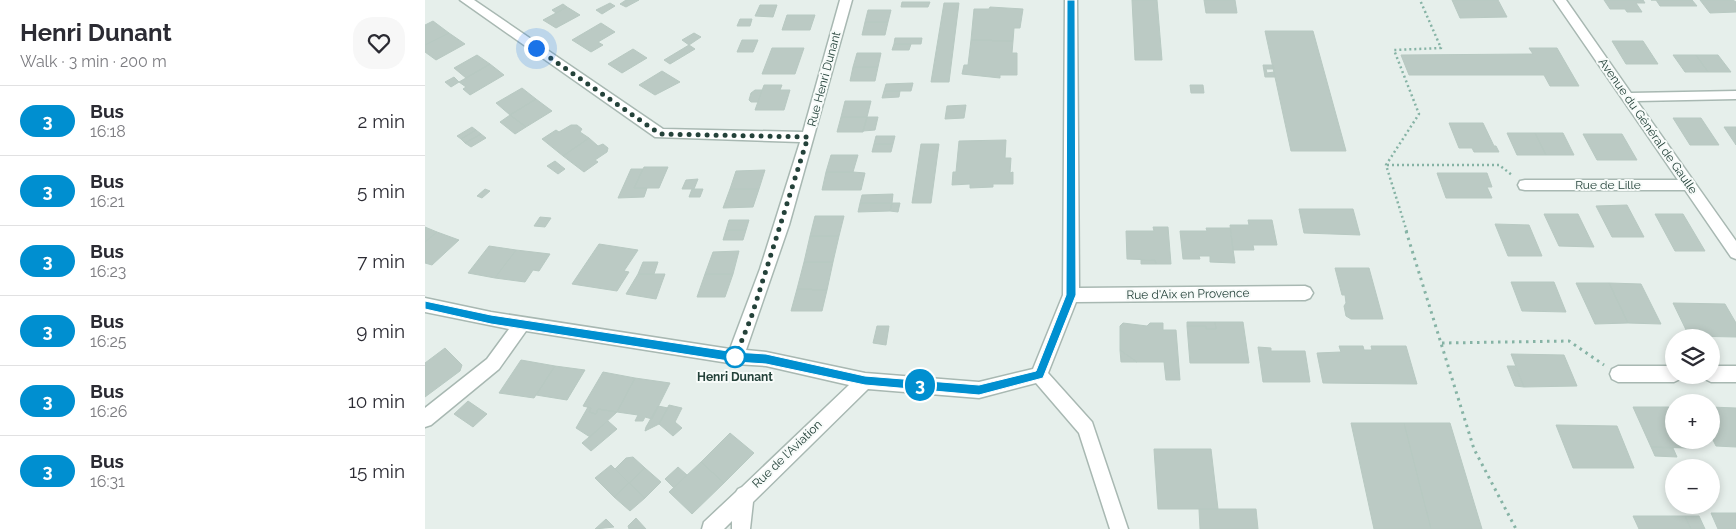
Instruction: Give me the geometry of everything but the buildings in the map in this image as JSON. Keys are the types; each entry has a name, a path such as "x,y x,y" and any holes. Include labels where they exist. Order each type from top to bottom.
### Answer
{"street":[{"path":"466,0 660,134 808,137"},
{"name":"Rue Henri Dunant","path":"735,357 751,318 808,137 846,0"},
{"path":"1039,375 1071,295 1071,0"},
{"name":"Avenue du Général de Gaulle","path":"1560,0 1735,250"},
{"path":"1629,97 1736,96"},
{"name":"Rue de Lille","path":"1525,185 1690,185"},
{"name":"Rue d'Aix en Provence","path":"1071,295 1305,293"},
{"path":"425,305 491,319 735,357 766,359 865,380 979,390 1039,375"},
{"path":"425,419 493,364 523,323"},
{"path":"1618,374 1665,374"},
{"path":"1720,374 1736,374"},
{"path":"1039,375 1086,428 1119,529"},
{"name":"Rue de l'Aviation","path":"711,529 865,380"},
{"path":"741,529 744,496"}],"path":[{"path":"1420,0 1441,48 1394,50 1419,114 1386,166 1474,448 1516,529"},
{"path":"1386,166 1499,165 1525,185"},
{"path":"1442,343 1569,341 1618,374"}],"bus line":[{"name":"3","path":"425,305 491,319 735,357 766,359 865,380 979,390 1039,375 1071,295 1071,0"}],"place":[{"name":"Henri Dunant","path":"735,357"}],"route":[{"path":"536,48 660,134 808,137 751,318 735,357"}]}
